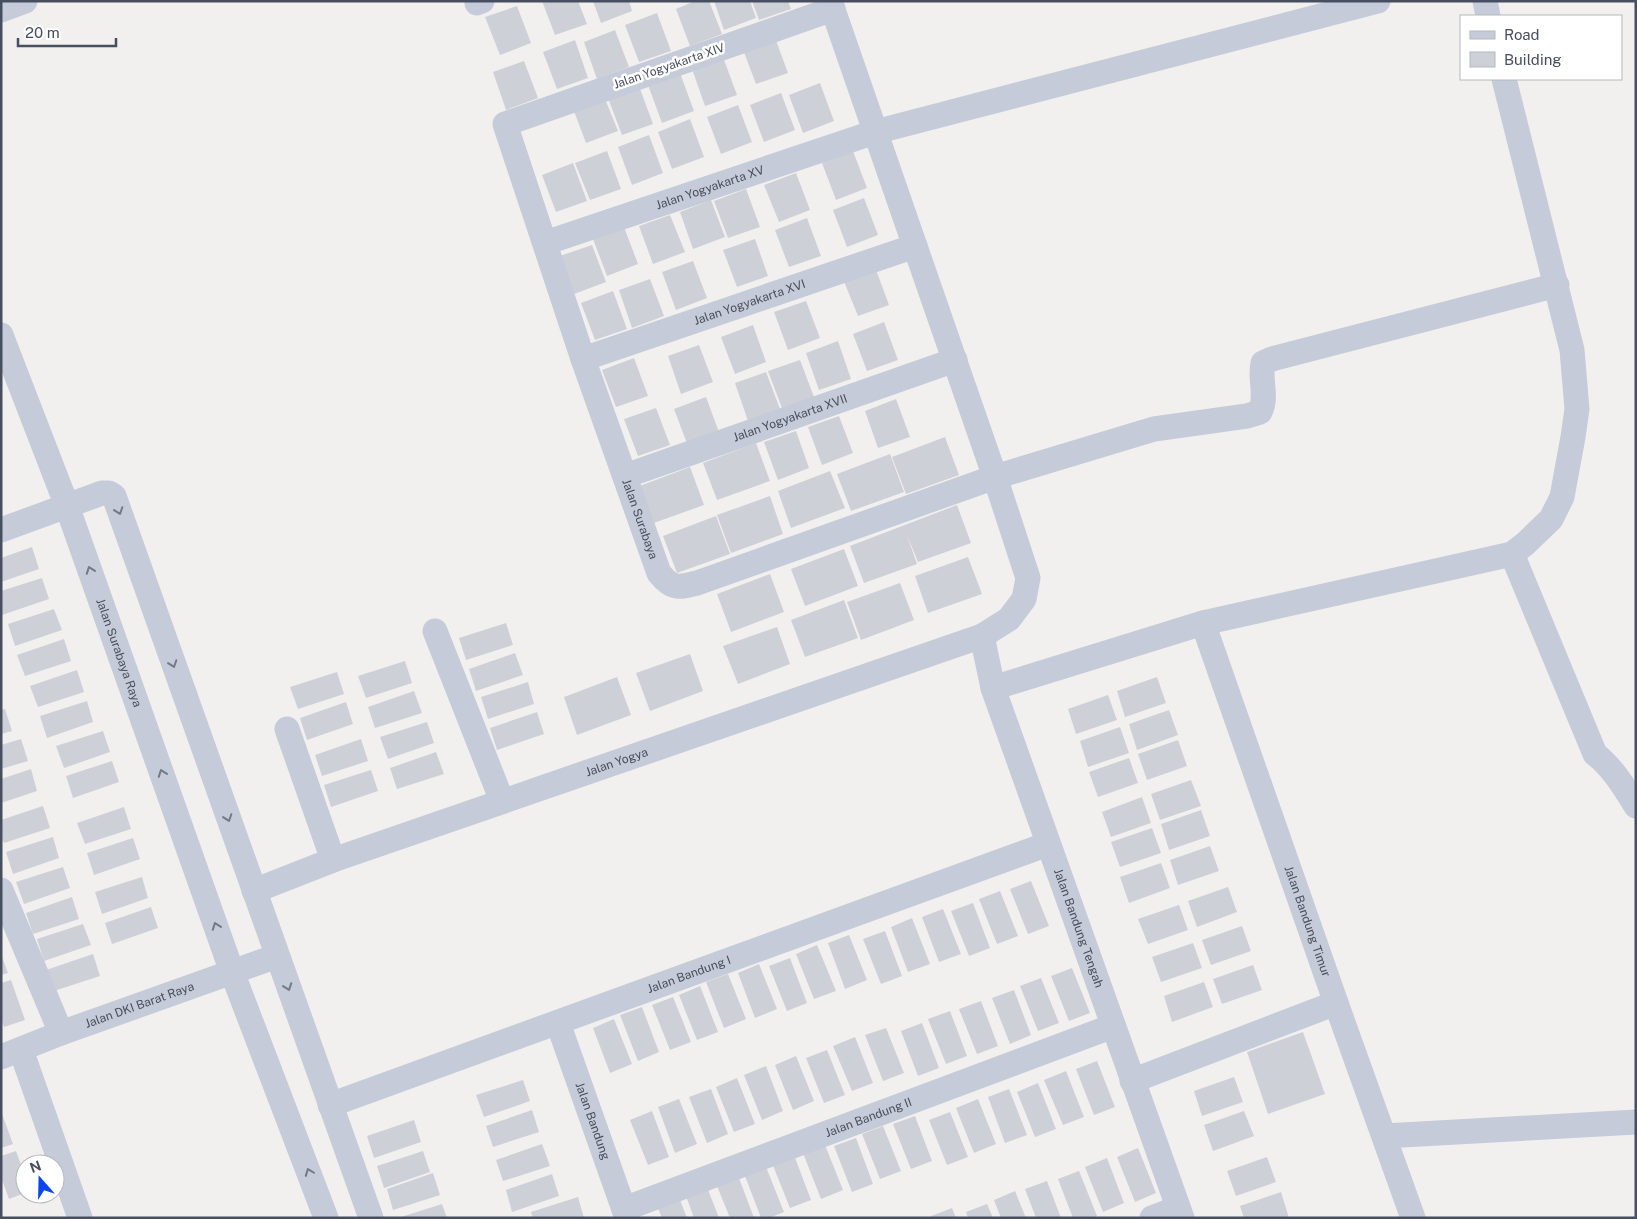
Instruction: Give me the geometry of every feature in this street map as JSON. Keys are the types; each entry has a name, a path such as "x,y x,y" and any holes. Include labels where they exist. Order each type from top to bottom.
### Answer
{"street":[{"path":"1,10 25,1"},
{"name":"Jalan Yogyakarta XV","path":"545,243 875,132 1378,1"},
{"path":"1484,1 1488,15"},
{"name":"Jalan Yogya","path":"254,891 333,860 982,636 1009,619 1024,599 1028,578 996,478 831,5"},
{"name":"Jalan Yogyakarta XIV","path":"505,124 831,5"},
{"path":"993,688 1203,623 1512,554 1526,544 1551,519 1562,498 1577,409 1572,350 1504,80"},
{"name":"Jalan Surabaya","path":"505,124 583,359 659,573 668,584 680,588 706,580 996,478"},
{"name":"Jalan Yogyakarta XVI","path":"583,359 915,246"},
{"path":"996,478 1154,428 1247,416 1260,412 1264,404 1261,370 1263,363 1272,359 1557,285"},
{"name":"Jalan Surabaya Raya","path":"1,335 67,506 232,972 326,1218"},
{"name":"Jalan Yogyakarta XVII","path":"625,476 955,360"},
{"path":"1,530 102,493 114,496 371,1218"},
{"path":"1512,554 1595,754 1605,761 1616,774 1636,806"},
{"name":"Jalan Bandung Timur","path":"1203,623 1413,1218"},
{"path":"435,631 502,801"},
{"name":"Jalan Bandung Tengah","path":"982,636 993,688 1180,1213"},
{"path":"287,729 333,860"},
{"name":"Jalan Bandung I","path":"330,1105 1048,844"},
{"path":"1,890 61,1033"},
{"name":"Jalan DKI Barat Raya","path":"11,1054 61,1033 277,956"},
{"path":"1132,1081 1336,1003"},
{"name":"Jalan Bandung","path":"558,1023 626,1214"},
{"name":"Jalan Bandung II","path":"626,1214 1113,1026"},
{"path":"11,1054 80,1218"},
{"path":"1384,1136 1636,1122"},
{"path":"1152,1218 1180,1213"}],"building":[{"path":"542,1 578,1 587,24 555,35"},
{"path":"593,1 629,1 632,11 601,23"},
{"path":"695,1 709,1 722,34 690,46 676,9"},
{"path":"714,1 750,1 756,18 724,30"},
{"path":"752,1 788,1 791,9 759,20"},
{"path":"517,6 531,43 500,55 485,17"},
{"path":"657,13 671,51 639,62 625,25"},
{"path":"615,30 629,67 597,79 584,42"},
{"path":"774,35 788,73 756,84 742,47"},
{"path":"575,40 588,78 557,89 543,52"},
{"path":"723,57 737,95 705,106 692,69"},
{"path":"524,61 538,98 506,110 493,72"},
{"path":"680,73 694,111 662,123 648,85"},
{"path":"820,83 834,121 803,133 789,95"},
{"path":"639,86 653,124 622,135 608,98"},
{"path":"781,93 795,130 764,142 750,105"},
{"path":"603,94 618,131 586,143 572,106"},
{"path":"738,105 752,142 721,154 707,117"},
{"path":"690,119 704,157 672,169 658,132"},
{"path":"649,135 663,173 632,185 618,147"},
{"path":"607,151 621,189 590,200 575,163"},
{"path":"853,151 867,188 836,200 822,163"},
{"path":"573,163 587,201 556,212 542,175"},
{"path":"796,173 810,210 779,222 764,185"},
{"path":"746,189 760,227 728,238 714,201"},
{"path":"864,198 878,235 847,247 833,210"},
{"path":"711,200 725,237 693,249 680,212"},
{"path":"670,215 685,252 653,264 639,226"},
{"path":"807,218 821,256 789,267 775,230"},
{"path":"624,227 638,264 607,276 593,239"},
{"path":"755,239 768,276 737,287 723,250"},
{"path":"592,245 606,282 574,294 560,256"},
{"path":"693,261 707,298 676,310 662,272"},
{"path":"875,267 889,305 858,316 843,279"},
{"path":"650,279 664,316 632,328 619,290"},
{"path":"613,291 627,329 595,340 581,303"},
{"path":"806,301 820,338 788,350 774,312"},
{"path":"884,322 898,360 867,371 853,334"},
{"path":"753,325 766,362 735,374 721,337"},
{"path":"838,341 851,379 819,390 806,353"},
{"path":"699,345 713,382 681,394 668,356"},
{"path":"634,358 648,396 616,407 602,370"},
{"path":"800,360 814,397 782,408 768,371"},
{"path":"766,372 780,409 748,421 735,383"},
{"path":"706,397 720,435 688,446 674,409"},
{"path":"896,399 910,437 878,448 865,411"},
{"path":"656,408 670,445 638,456 624,419"},
{"path":"839,416 853,453 822,465 808,427"},
{"path":"796,431 809,468 778,480 764,442"},
{"path":"945,437 959,475 906,494 892,457"},
{"path":"756,443 770,481 717,500 703,463"},
{"path":"890,454 904,492 851,511 837,474"},
{"path":"690,467 704,505 651,524 637,487"},
{"path":"830,471 845,508 791,528 778,491"},
{"path":"770,496 783,534 731,553 717,515"},
{"path":"957,505 971,543 918,562 907,535 917,564 864,583 850,546"},
{"path":"716,516 730,554 677,573 663,536"},
{"path":"32,547 39,569 1,582 1,558"},
{"path":"844,549 858,586 805,606 791,569"},
{"path":"968,557 982,594 928,613 915,576"},
{"path":"770,574 784,612 731,632 717,594"},
{"path":"42,578 49,599 2,615 1,591"},
{"path":"900,583 914,620 861,640 847,602"},
{"path":"844,600 858,638 805,657 791,620"},
{"path":"54,609 62,630 15,646 8,624"},
{"path":"506,623 513,645 466,660 459,638"},
{"path":"777,627 790,664 738,684 723,646"},
{"path":"64,639 71,661 25,676 17,655"},
{"path":"515,653 523,675 476,691 469,669"},
{"path":"690,654 703,691 650,711 636,673"},
{"path":"405,661 412,683 366,698 358,676"},
{"path":"77,670 84,692 38,707 30,686"},
{"path":"337,672 344,694 298,709 290,687"},
{"path":"617,677 631,715 577,735 564,697"},
{"path":"1157,677 1166,703 1125,717 1117,691"},
{"path":"528,682 534,704 488,719 481,697"},
{"path":"414,691 422,713 375,728 368,707"},
{"path":"1108,695 1117,720 1076,734 1068,709"},
{"path":"87,701 93,722 47,738 40,716"},
{"path":"346,702 353,724 307,740 300,718"},
{"path":"5,709 12,731 1,734 1,710"},
{"path":"1169,710 1178,735 1137,750 1129,724"},
{"path":"537,712 544,734 497,750 490,728"},
{"path":"427,722 434,743 388,759 380,737"},
{"path":"1120,727 1129,753 1088,767 1080,741"},
{"path":"103,731 110,752 64,768 56,746"},
{"path":"21,739 28,761 1,769 1,745"},
{"path":"361,739 368,761 322,776 315,755"},
{"path":"1178,740 1187,766 1147,780 1138,754"},
{"path":"436,752 444,774 397,789 390,768"},
{"path":"1129,758 1138,783 1098,797 1089,772"},
{"path":"112,761 119,782 73,798 66,776"},
{"path":"31,769 37,791 1,803 1,779"},
{"path":"371,770 378,791 331,807 324,785"},
{"path":"1191,780 1201,806 1160,820 1151,794"},
{"path":"1142,797 1151,823 1111,837 1102,812"},
{"path":"43,806 50,828 4,843 1,836 1,820"},
{"path":"124,807 131,829 85,844 77,823"},
{"path":"1201,810 1210,836 1169,850 1161,824"},
{"path":"1152,828 1161,853 1120,867 1111,842"},
{"path":"53,837 59,858 13,874 6,852"},
{"path":"133,838 140,859 94,875 87,853"},
{"path":"1210,846 1219,871 1178,885 1170,860"},
{"path":"1161,863 1170,888 1129,903 1120,877"},
{"path":"63,867 70,888 24,904 16,882"},
{"path":"142,877 148,898 102,914 95,892"},
{"path":"1031,881 1049,926 1028,934 1010,889"},
{"path":"1228,887 1237,912 1197,927 1188,901"},
{"path":"1000,891 1018,936 997,944 979,899"},
{"path":"72,897 79,919 33,934 26,913"},
{"path":"973,903 990,948 969,956 951,911"},
{"path":"1179,905 1188,930 1148,944 1138,919"},
{"path":"151,907 158,928 112,944 105,923"},
{"path":"943,909 961,954 939,962 922,917"},
{"path":"912,918 930,964 908,972 891,927"},
{"path":"83,924 91,945 44,961 37,939"},
{"path":"1242,926 1251,951 1211,965 1202,940"},
{"path":"885,931 902,976 881,984 863,939"},
{"path":"849,935 867,980 845,989 828,943"},
{"path":"1193,943 1202,968 1161,982 1152,957"},
{"path":"817,945 836,991 814,999 796,954"},
{"path":"1,954 8,973 1,975"},
{"path":"93,954 100,976 54,991 46,970"},
{"path":"790,958 807,1003 787,1011 769,966"},
{"path":"759,964 777,1009 755,1018 738,973"},
{"path":"1253,965 1262,990 1222,1004 1213,979"},
{"path":"1072,968 1090,1013 1069,1021 1051,976"},
{"path":"728,974 746,1019 724,1028 706,982"},
{"path":"1041,978 1059,1023 1038,1031 1020,986"},
{"path":"11,980 25,1020 4,1027 1,1019 1,983"},
{"path":"1204,982 1213,1007 1172,1022 1164,996"},
{"path":"700,986 718,1032 697,1040 679,995"},
{"path":"1014,990 1031,1035 1010,1044 992,998"},
{"path":"673,997 691,1042 670,1050 652,1005"},
{"path":"981,1001 998,1046 977,1054 959,1009"},
{"path":"642,1007 659,1052 638,1061 620,1015"},
{"path":"950,1011 967,1056 946,1064 928,1019"},
{"path":"614,1019 632,1064 610,1073 593,1028"},
{"path":"922,1023 939,1068 918,1076 901,1031"},
{"path":"886,1028 904,1073 883,1081 865,1035"},
{"path":"1303,1032 1325,1094 1268,1114 1247,1052"},
{"path":"855,1037 873,1083 852,1091 833,1046"},
{"path":"827,1050 845,1095 824,1103 806,1058"},
{"path":"796,1056 814,1101 793,1110 775,1065"},
{"path":"1097,1061 1115,1107 1094,1115 1076,1069"},
{"path":"766,1066 783,1111 762,1120 744,1075"},
{"path":"1066,1071 1084,1117 1063,1125 1044,1080"},
{"path":"1234,1077 1243,1102 1202,1116 1194,1091"},
{"path":"737,1078 755,1124 734,1132 716,1087"},
{"path":"523,1080 530,1101 484,1117 476,1095"},
{"path":"1038,1083 1056,1129 1035,1137 1017,1092"},
{"path":"711,1089 728,1134 707,1143 689,1097"},
{"path":"1009,1089 1027,1135 1005,1143 988,1097"},
{"path":"679,1099 697,1144 675,1153 658,1107"},
{"path":"978,1099 996,1144 974,1153 956,1108"},
{"path":"532,1110 539,1132 493,1147 486,1126"},
{"path":"1,1111 13,1144 1,1148"},
{"path":"652,1111 669,1157 648,1165 630,1120"},
{"path":"1244,1111 1254,1136 1213,1151 1204,1125"},
{"path":"950,1112 968,1157 947,1165 929,1120"},
{"path":"915,1116 932,1161 911,1169 893,1124"},
{"path":"414,1120 421,1142 374,1158 367,1136"},
{"path":"883,1126 901,1171 880,1179 862,1134"},
{"path":"856,1138 873,1184 852,1192 834,1146"},
{"path":"542,1144 550,1166 503,1181 496,1160"},
{"path":"825,1145 843,1190 821,1199 803,1153"},
{"path":"1138,1148 1156,1193 1135,1202 1117,1157"},
{"path":"16,1151 17,1154 15,1154 15,1197 9,1199 1,1177 1,1156"},
{"path":"423,1151 430,1172 384,1188 377,1166"},
{"path":"794,1155 811,1200 790,1208 772,1163"},
{"path":"1267,1157 1276,1182 1236,1196 1227,1171"},
{"path":"1107,1158 1124,1203 1103,1212 1085,1167"},
{"path":"766,1167 784,1212 769,1218 761,1218 745,1176"},
{"path":"1079,1171 1097,1216 1092,1218 1073,1218 1058,1179"},
{"path":"433,1173 440,1195 393,1210 387,1189"},
{"path":"552,1174 559,1196 512,1212 506,1190"},
{"path":"739,1178 754,1218 730,1218 717,1186"},
{"path":"1047,1181 1061,1218 1036,1218 1025,1189"},
{"path":"707,1187 719,1218 694,1218 686,1196"},
{"path":"1015,1191 1026,1218 1001,1218 994,1200"},
{"path":"1281,1192 1289,1218 1244,1218 1240,1206"},
{"path":"578,1197 584,1218 533,1218 531,1212"},
{"path":"680,1200 687,1218 662,1218 658,1208"},
{"path":"442,1204 447,1218 401,1217"},
{"path":"987,1204 993,1218 968,1218 966,1212"},
{"path":"952,1208 956,1218 932,1218 931,1216"}]}
